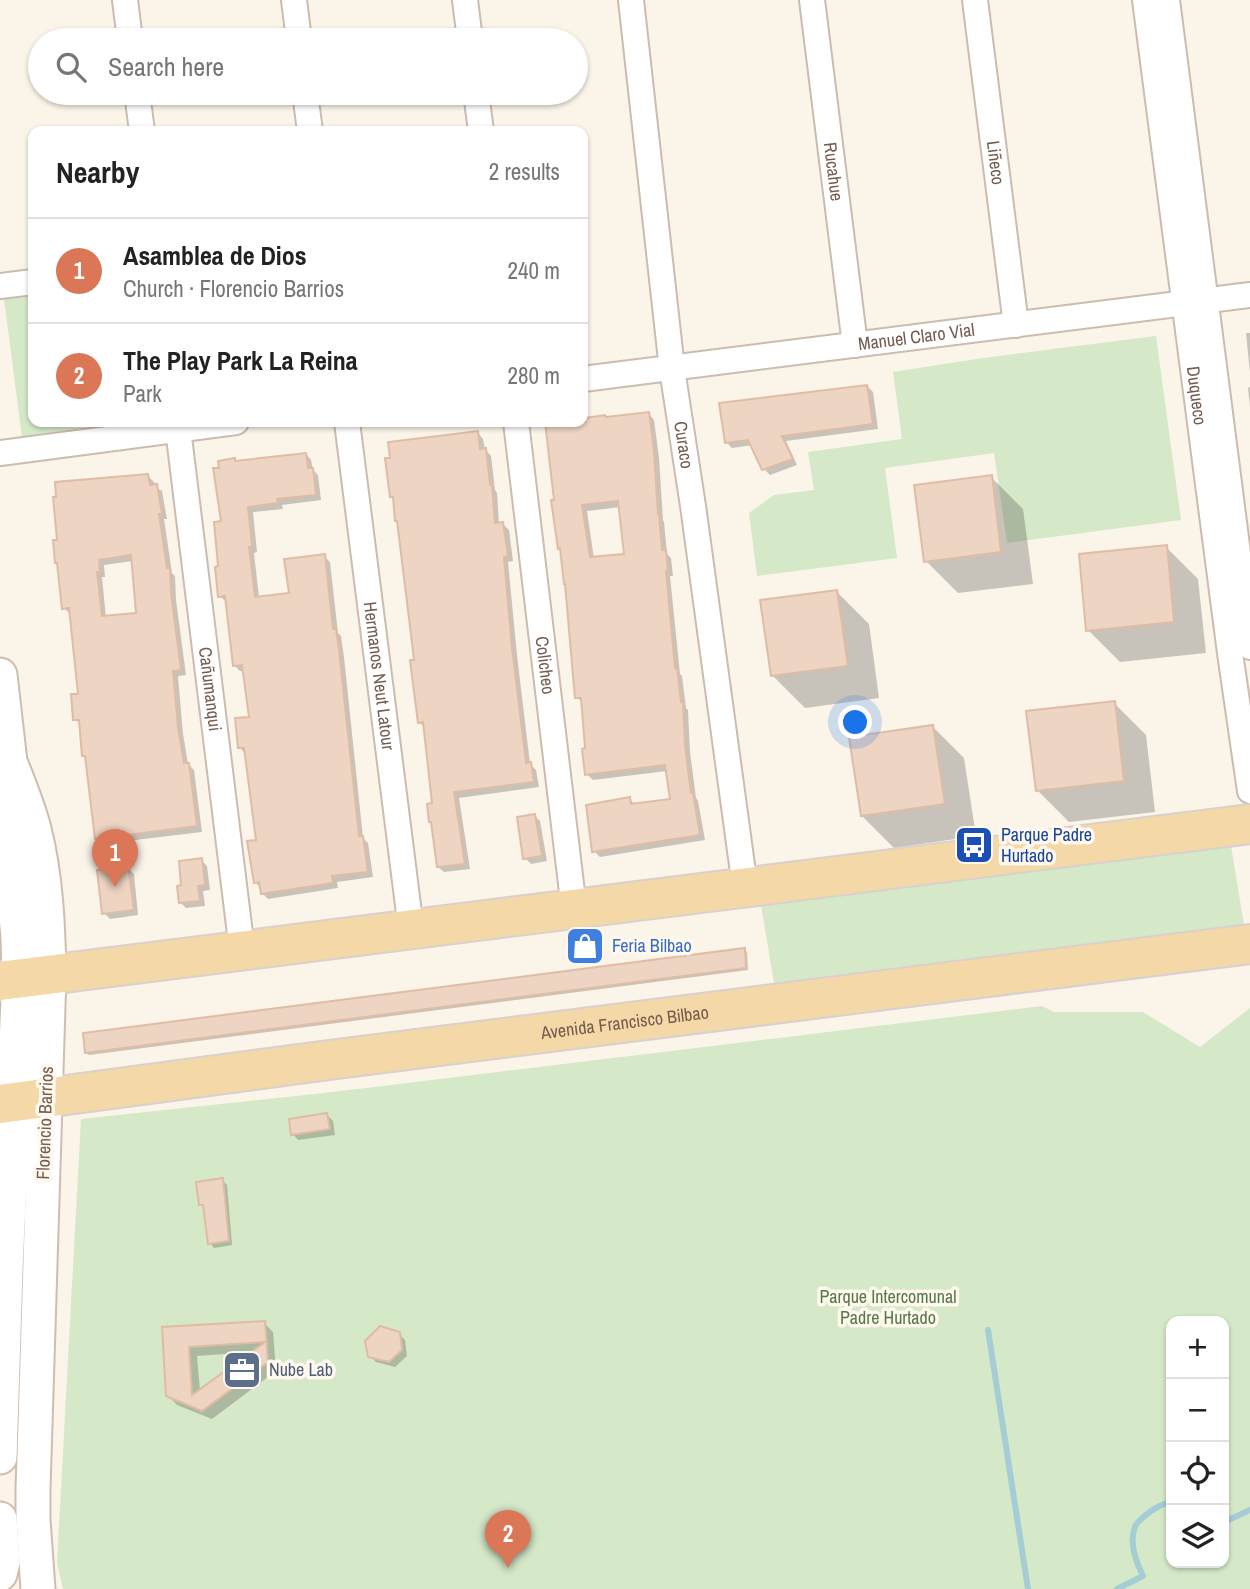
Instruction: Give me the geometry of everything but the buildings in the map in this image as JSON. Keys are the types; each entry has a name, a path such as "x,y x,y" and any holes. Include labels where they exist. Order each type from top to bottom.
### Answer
{"main road":[{"name":"Florencio Barrios","path":"0,675 10,762 13,885 23,978 19,1101 3,1270 0,1457"},
{"path":"23,978 1250,824"},
{"name":"Avenida Francisco Bilbao","path":"19,1101 1250,944"},
{"name":"Florencio Barrios","path":"19,1101 33,1520 38,1589"},
{"path":"0,1519 3,1575"}],"street":[{"path":"125,0 128,28"},
{"path":"294,0 298,28"},
{"path":"465,0 468,28"},
{"name":"Curaco","path":"631,0 672,369 745,887"},
{"name":"Rucahue","path":"812,0 855,345"},
{"name":"Liñeco","path":"975,0 1016,325"},
{"name":"Duqueco","path":"1145,0 1250,648"},
{"name":"Duqueco","path":"1167,0 1230,653 1250,791"},
{"path":"139,105 141,126"},
{"path":"307,105 309,126"},
{"path":"478,105 480,126"},
{"path":"0,286 28,283"},
{"name":"Manuel Claro Vial","path":"588,378 1250,295"},
{"path":"0,453 195,427"},
{"name":"Hermanos Neut Latour","path":"348,427 411,929"},
{"name":"Colicheo","path":"517,427 574,909"},
{"name":"Cañumanqui","path":"178,429 242,950"}],"green space":[{"path":"28,297 28,427 88,427 22,437 4,299"},
{"path":"1156,336 1181,520 1007,543 994,453 885,468 897,558 757,576 749,513 774,495 814,490 808,452 902,439 893,372"},
{"path":"1230,840 1245,931 775,989 761,905"},
{"name":"Parque Intercomunal Padre Hurtado","path":"1042,1006 1054,1012 1143,1012 1200,1047 1250,1008 1250,1589 63,1589 57,1563 81,1119 333,1092"}],"waterway":[{"path":"988,1330 1028,1589"},
{"path":"1117,1589 1143,1576 1136,1558 1133,1533 1142,1518 1166,1503"},
{"path":"1229,1520 1250,1510"}],"place":[{"name":"Parque Padre Hurtado","path":"974,845"},
{"name":"Asamblea de Dios","path":"115,887"},
{"name":"Feria Bilbao","path":"585,946"},
{"name":"Nube Lab","path":"242,1370"},
{"name":"The Play Park La Reina","path":"508,1568"}]}
